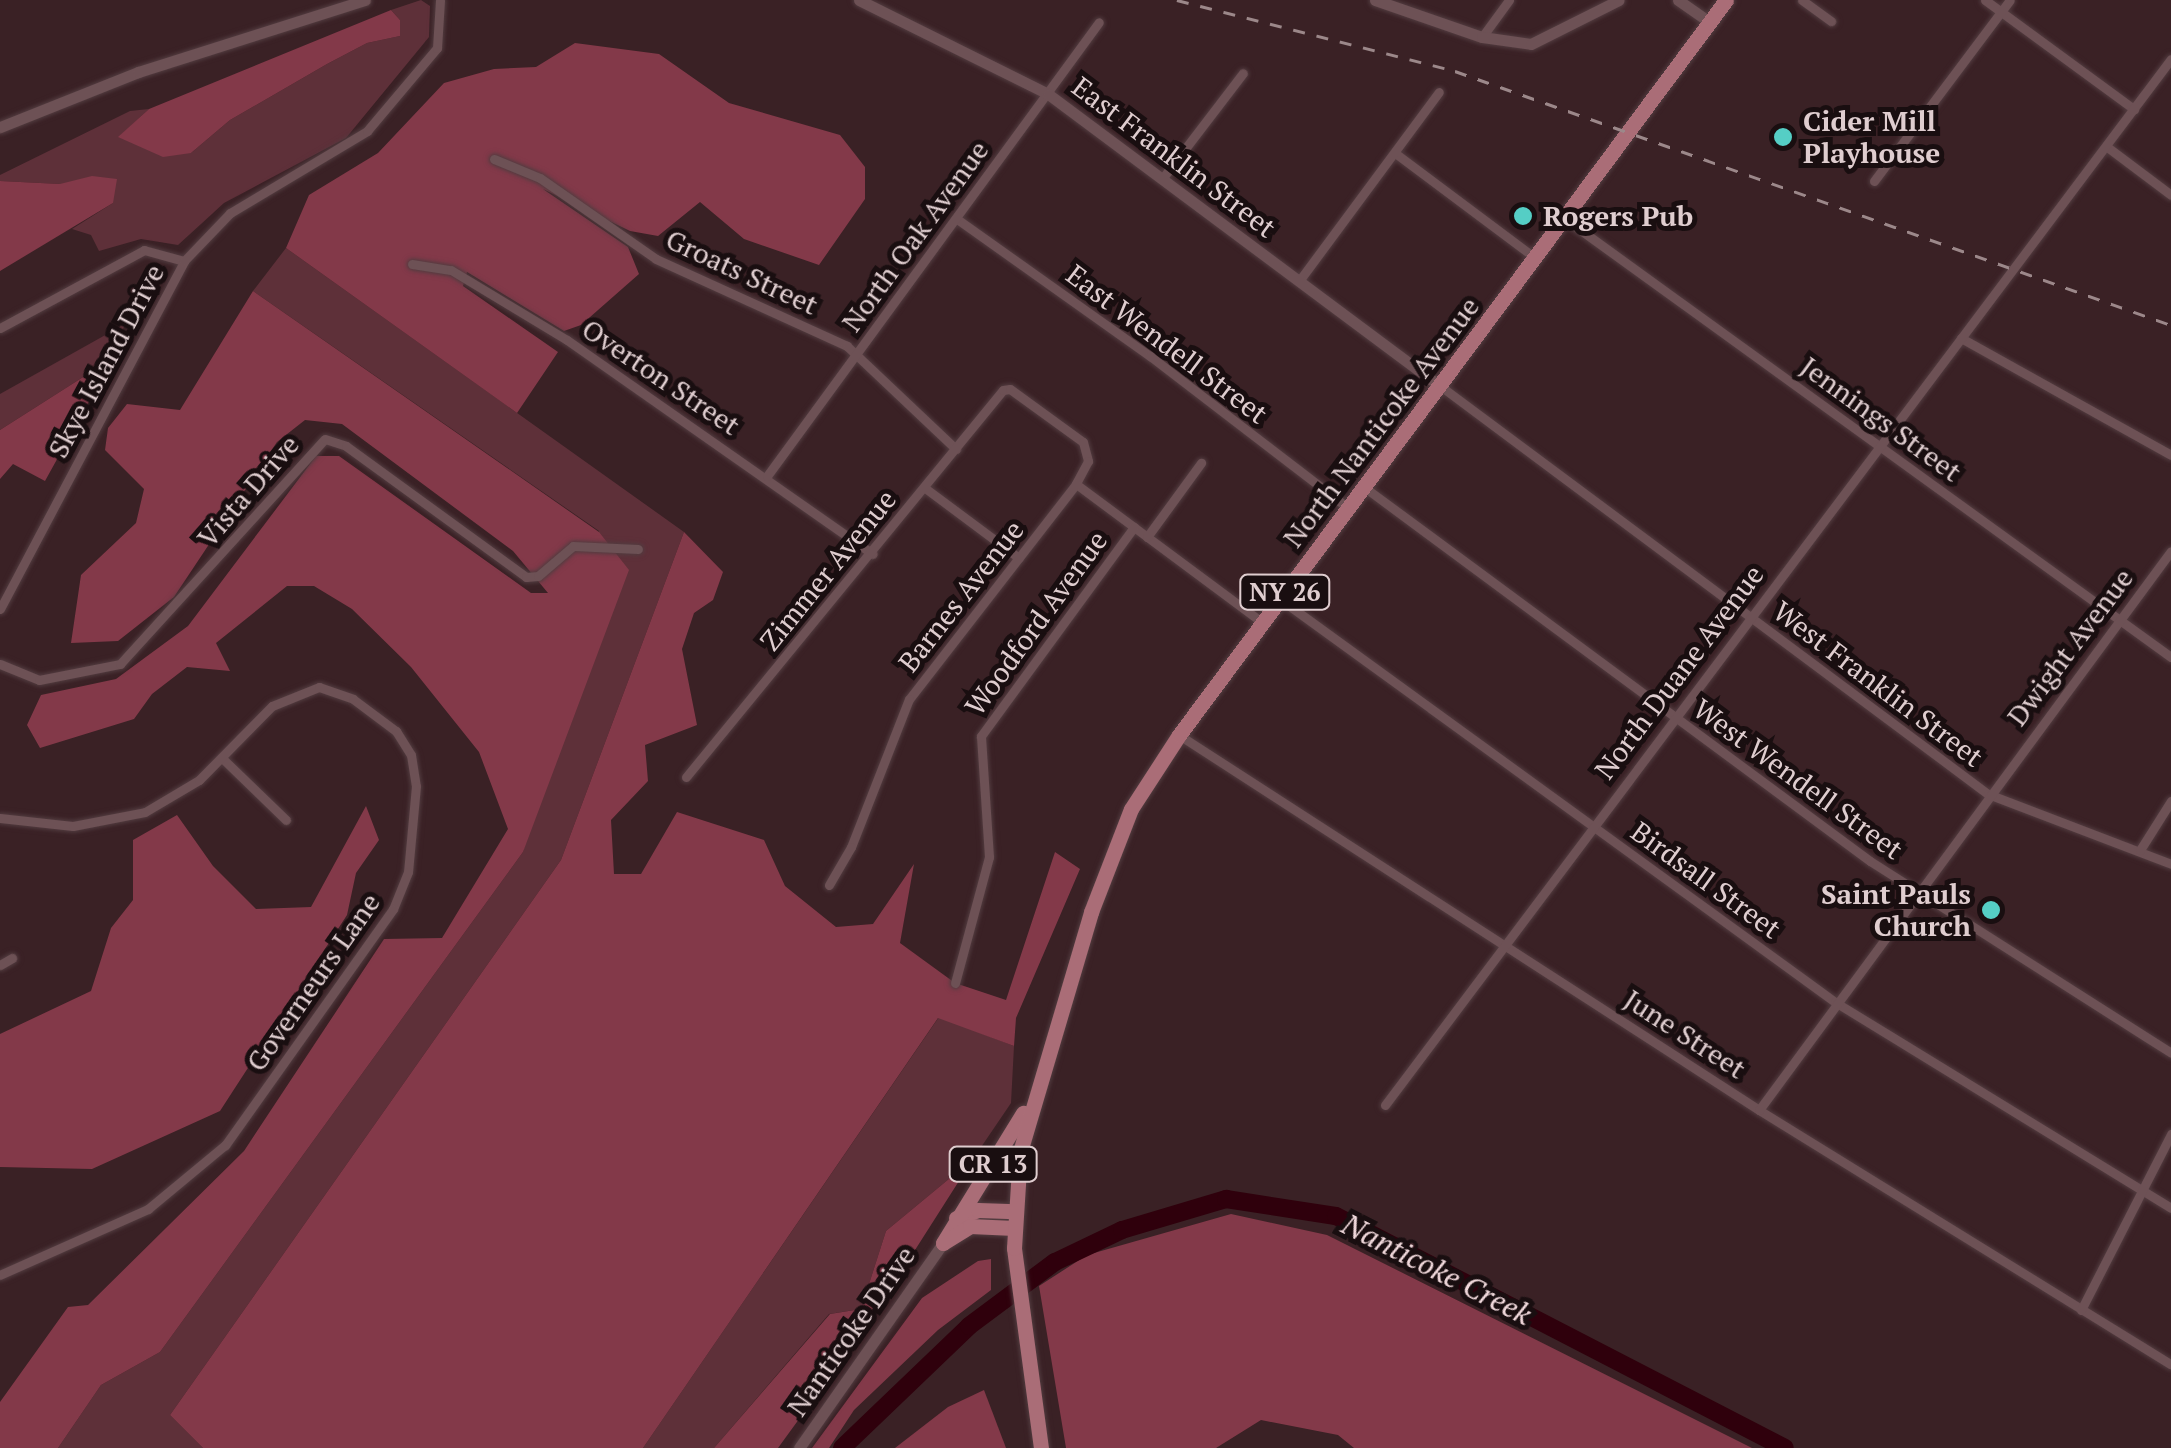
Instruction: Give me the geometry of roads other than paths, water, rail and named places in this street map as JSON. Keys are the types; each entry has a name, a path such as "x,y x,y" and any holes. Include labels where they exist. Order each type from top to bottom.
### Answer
{"main road":[{"name":"NY 26","path":"1709,22 1726,0"},
{"name":"North Nanticoke Avenue","path":"1037,1082 1118,840 1178,735 1709,22"},
{"name":"NY 26","path":"1037,1082 1020,1152 1014,1248 1021,1326 1042,1448"},
{"name":"CR 13","path":"943,1243 951,1222 1004,1148 1037,1082"},
{"name":"CR 13","path":"951,1222 968,1212 1015,1211"},
{"name":"CR 13","path":"943,1243 970,1226 1014,1228"}],"street":[{"path":"0,127 138,72 366,0"},
{"name":"Skye Island Drive","path":"0,610 184,262 230,213 367,132 437,48 440,0"},
{"name":"East Franklin Street","path":"859,0 984,56 1048,94 1439,385"},
{"path":"1375,0 1482,37 1532,44 1619,0"},
{"path":"1482,37 1509,0"},
{"path":"1678,0 1709,22"},
{"path":"1802,0 1831,21"},
{"path":"1985,0 2134,109"},
{"path":"1874,182 2010,0"},
{"name":"North Oak Avenue","path":"767,476 1098,22"},
{"name":"North Duane Avenue","path":"1385,1106 1673,716 2171,59"},
{"path":"1162,179 1242,73"},
{"path":"1299,281 1440,92"},
{"path":"2106,146 2171,195"},
{"path":"1394,152 1534,258"},
{"name":"Groats Street","path":"494,159 540,178 656,259 858,353 956,449"},
{"name":"Jennings Street","path":"1564,218 2171,657"},
{"name":"East Wendell Street","path":"957,219 1150,356 1348,508"},
{"path":"0,328 144,250 184,262"},
{"name":"Overton Street","path":"412,264 452,270 767,476 873,554"},
{"path":"1961,338 2171,455"},
{"name":"West Franklin Street","path":"1439,385 1988,794 2171,864"},
{"name":"Zimmer Avenue","path":"686,776 873,554 1003,390 1010,389 1088,450"},
{"name":"Vista Drive","path":"0,664 39,680 120,664 325,438 346,446 526,576 538,576 573,546 638,549"},
{"name":"Barnes Avenue","path":"828,884 851,847 909,698 1076,484 1088,450"},
{"path":"1147,537 1201,463"},
{"path":"1076,484 1262,622"},
{"name":"West Wendell Street","path":"1364,487 1916,893 2171,1053"},
{"path":"926,488 1019,558"},
{"name":"Woodford Avenue","path":"955,983 989,857 981,736 1134,528"},
{"name":"Dwight Avenue","path":"1759,1110 1988,794 2171,551"},
{"name":"Birdsall Street","path":"1280,600 1835,1002 2171,1208"},
{"name":"Governeurs Lane","path":"0,818 73,826 110,822 173,798 222,758 272,706 319,687 353,699 396,731 410,756 416,786 401,894 205,1168 148,1209 0,1275"},
{"name":"June Street","path":"1178,735 1759,1110 2171,1364"},
{"path":"222,758 286,820"},
{"path":"2140,850 2171,801"},
{"path":"0,965 12,958"},
{"path":"2081,1310 2171,1134"},
{"name":"Nanticoke Drive","path":"799,1448 943,1243"}],"waterway":[{"name":"Nanticoke Creek","path":"842,1448 969,1326 1055,1262 1122,1230 1226,1199 1336,1216 1785,1448"}],"railway":[{"path":"1177,0 1455,71 2171,325"}],"place":[{"name":"Cider Mill Playhouse","path":"1783,137"},
{"name":"Rogers Pub","path":"1523,216"},
{"name":"Saint Pauls Church","path":"1991,910"}]}
